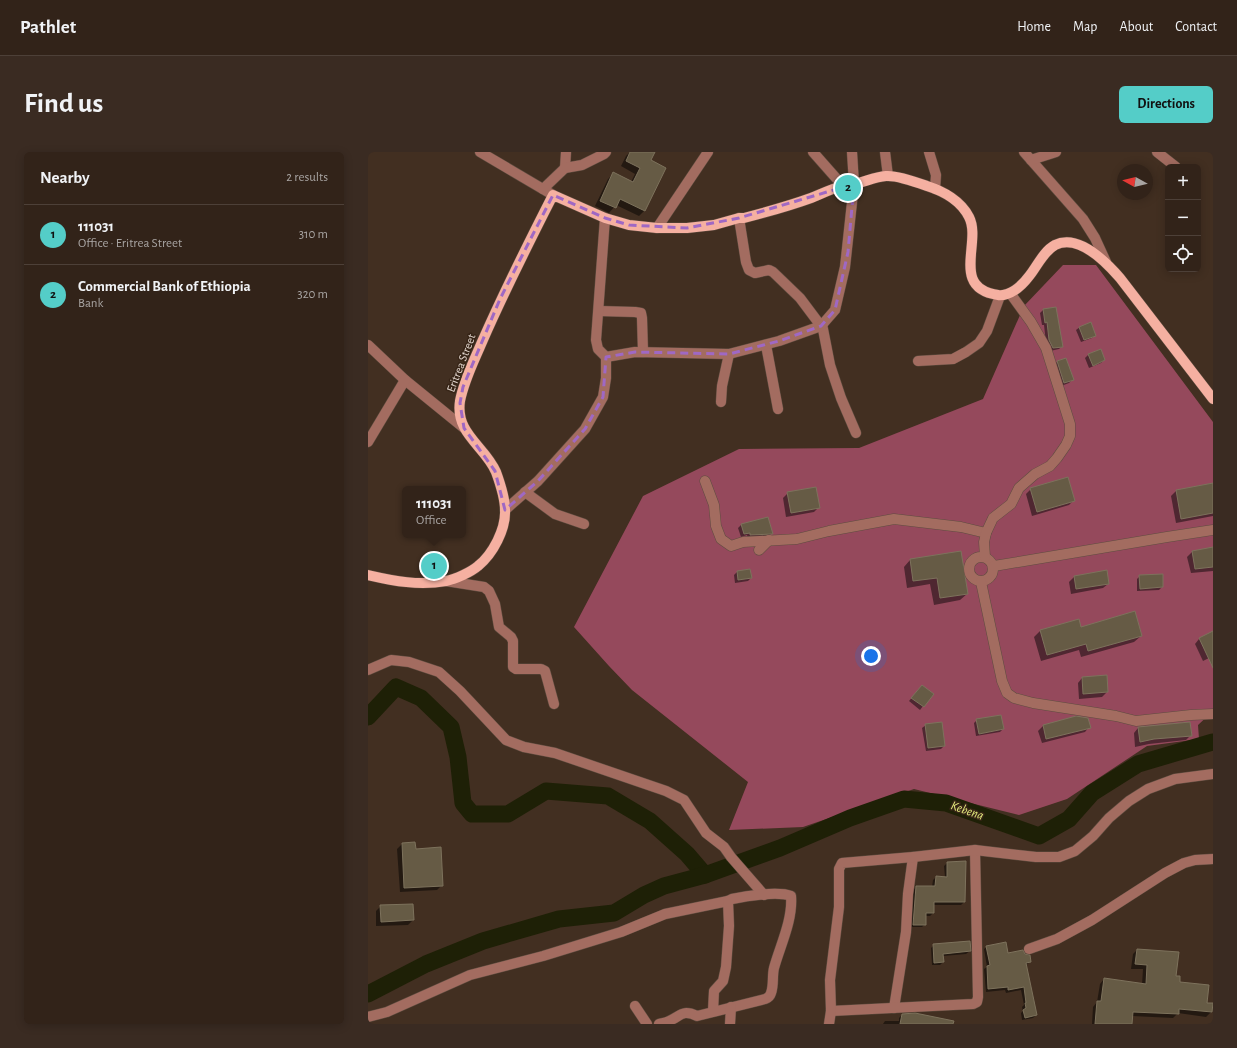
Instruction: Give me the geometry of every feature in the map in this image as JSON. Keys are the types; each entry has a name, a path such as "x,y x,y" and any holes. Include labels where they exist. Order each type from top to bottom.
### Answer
{"main road":[{"path":"553,195 605,218 629,225 657,228 687,228 744,218 866,180 888,176 918,182 951,198 962,207 969,218 972,226 970,260 971,274 975,283 981,288 1000,296 1010,293 1025,281 1047,252 1055,245 1066,242 1078,244 1106,262 1120,278 1213,399"},
{"name":"Eritrea Street","path":"368,575 398,582 425,583 446,581 478,566 489,554 498,539 504,523 505,510 500,486 495,471 464,428 460,404 463,387 500,299 553,195"}],"street":[{"path":"480,152 553,195"},
{"path":"565,168 566,152"},
{"path":"543,189 565,168 582,165 606,152"},
{"path":"657,228 708,152"},
{"path":"813,152 843,186"},
{"path":"606,357 618,354 643,352 729,354 779,341 822,325 835,310 845,267 854,184 852,152"},
{"path":"885,152 888,176"},
{"path":"928,152 936,175 935,189"},
{"path":"1024,152 1083,219 1095,238 1106,262"},
{"path":"1031,160 1056,152"},
{"path":"1157,152 1172,164"},
{"path":"505,510 538,481 584,429 603,397 606,378 606,357 598,349 596,340 605,218"},
{"path":"739,218 746,262 749,270 755,273 769,270 773,272 800,298 822,325 830,365 841,398 856,433"},
{"path":"985,557 984,542 986,533 993,518 1011,504 1019,488 1035,474 1050,466 1058,458 1070,436 1070,424 1046,348 1031,322 1010,293"},
{"path":"918,361 953,359 979,343 987,331 1000,296"},
{"path":"599,311 641,313 643,352"},
{"path":"368,345 405,380 464,428"},
{"path":"766,345 778,409"},
{"path":"721,402 722,386 729,354"},
{"path":"368,442 405,380"},
{"path":"705,481 714,505 716,526 720,539 731,546 743,542 797,539 894,519 961,526 986,533"},
{"path":"525,492 555,514 584,524"},
{"path":"994,566 1213,530"},
{"path":"759,550 770,540"},
{"path":"977,557 985,557 991,560 994,566 991,577 981,582 973,579 969,571 970,563 977,557"},
{"path":"446,581 484,587 489,591 495,604 499,627 511,637 513,641 513,667 516,669 540,669 545,671 554,704"},
{"path":"981,582 1002,681 1008,693 1014,698 1033,703 1116,716 1136,721 1213,714"},
{"path":"368,670 391,660 409,662 439,672 460,690 506,740 524,747 555,753 666,790 684,800 706,833 724,847 764,895"},
{"path":"829,1024 831,1012 830,980 839,907 839,869 842,863 975,850 1036,857 1059,857 1075,851 1093,836 1109,818 1128,801 1148,789 1175,779 1213,774"},
{"path":"831,1012 973,1004 976,1002 978,997 975,850"},
{"path":"894,1008 906,932 908,894 913,857"},
{"path":"1029,949 1057,939 1092,920 1165,872 1184,863 1195,860 1213,859"},
{"path":"368,1017 387,1012 470,975 543,956 621,932 665,914 732,899 764,895 786,894 791,896 785,937 774,970 772,993 770,997 697,1016 691,1013 684,1013 669,1021 659,1024"},
{"path":"713,1011 714,991 723,981 726,967 729,926 728,901"},
{"path":"635,1006 647,1024"},
{"path":"730,1007 730,1024"}],"highlighted area":[{"path":"854,184 848,252 835,310 821,326 779,341 729,354 635,352 606,357 603,397 585,429 538,481 505,510 495,471 464,428 460,403 463,387 500,299 553,195 605,218 629,225 687,228 739,218"}],"shaded area":[{"path":"1063,265 1096,265 1213,422 1213,711 1198,725 1199,739 1147,746 1067,799 1019,815 914,789 803,827 729,830 748,782 632,690 574,627 643,496 739,449 859,448 983,399 1024,306"}],"building":[{"path":"630,152 655,152 651,160 666,168 645,211 620,199 616,208 600,201 613,172 633,182 640,168 626,161"},
{"path":"1056,307 1063,347 1053,348 1049,340 1047,322 1045,323 1043,309"},
{"path":"1091,322 1096,336 1084,340 1079,327"},
{"path":"1101,349 1105,360 1093,366 1088,354"},
{"path":"1066,358 1074,380 1064,383 1057,361"},
{"path":"1068,477 1075,501 1037,512 1030,488"},
{"path":"1213,483 1213,513 1181,519 1176,490"},
{"path":"816,487 820,508 791,513 787,492"},
{"path":"768,517 773,534 744,534 741,524"},
{"path":"1213,547 1213,567 1195,569 1192,551"},
{"path":"961,551 968,594 940,598 937,578 913,581 910,559"},
{"path":"750,569 752,578 738,580 737,571"},
{"path":"1107,570 1109,584 1076,589 1074,576"},
{"path":"1163,574 1163,587 1140,589 1139,575"},
{"path":"1135,611 1142,636 1088,651 1086,644 1047,655 1040,630 1079,619 1081,627"},
{"path":"1213,631 1213,668 1199,638"},
{"path":"1107,675 1108,692 1083,694 1082,677"},
{"path":"922,685 934,694 924,707 911,698"},
{"path":"1001,715 1004,729 979,734 976,719"},
{"path":"1076,716 1088,718 1091,728 1046,739 1043,725"},
{"path":"942,722 945,746 928,748 925,724"},
{"path":"1190,722 1192,736 1154,739 1140,742 1138,727"},
{"path":"415,842 416,849 441,847 443,886 404,888 402,843"},
{"path":"966,861 965,902 934,902 934,913 926,913 926,925 913,925 916,886 935,886 936,876 947,877 947,862"},
{"path":"413,904 414,920 381,922 380,905"},
{"path":"970,941 971,951 943,954 944,962 934,963 933,944"},
{"path":"1006,942 1008,953 1023,950 1025,954 1030,955 1031,962 1026,963 1037,1015 1025,1018 1023,1010 1026,1008 1024,987 1008,990 1008,987 988,989 987,966 990,965 986,946"},
{"path":"1137,949 1179,952 1176,976 1180,976 1180,982 1209,985 1207,1003 1213,1003 1212,1012 1179,1009 1179,1014 1133,1012 1132,1024 1095,1024 1097,1001 1101,1001 1104,978 1146,984 1147,965 1135,964"},
{"path":"915,1013 954,1021 953,1024 900,1024 902,1014"}],"waterway":[{"path":"368,717 396,687 421,698 451,727 458,757 463,803 472,814 508,814 546,791 608,796 650,821 687,854 705,875"},
{"name":"Kebena","path":"368,994 426,964 483,941 559,919 614,913 644,895 664,886 705,875 780,848 850,818 904,799 946,803 1039,836 1069,819 1092,793 1138,764 1213,742"}],"place":[{"name":"Commercial Bank of Ethiopia","path":"848,188"},
{"name":"111031","path":"434,566"}]}
